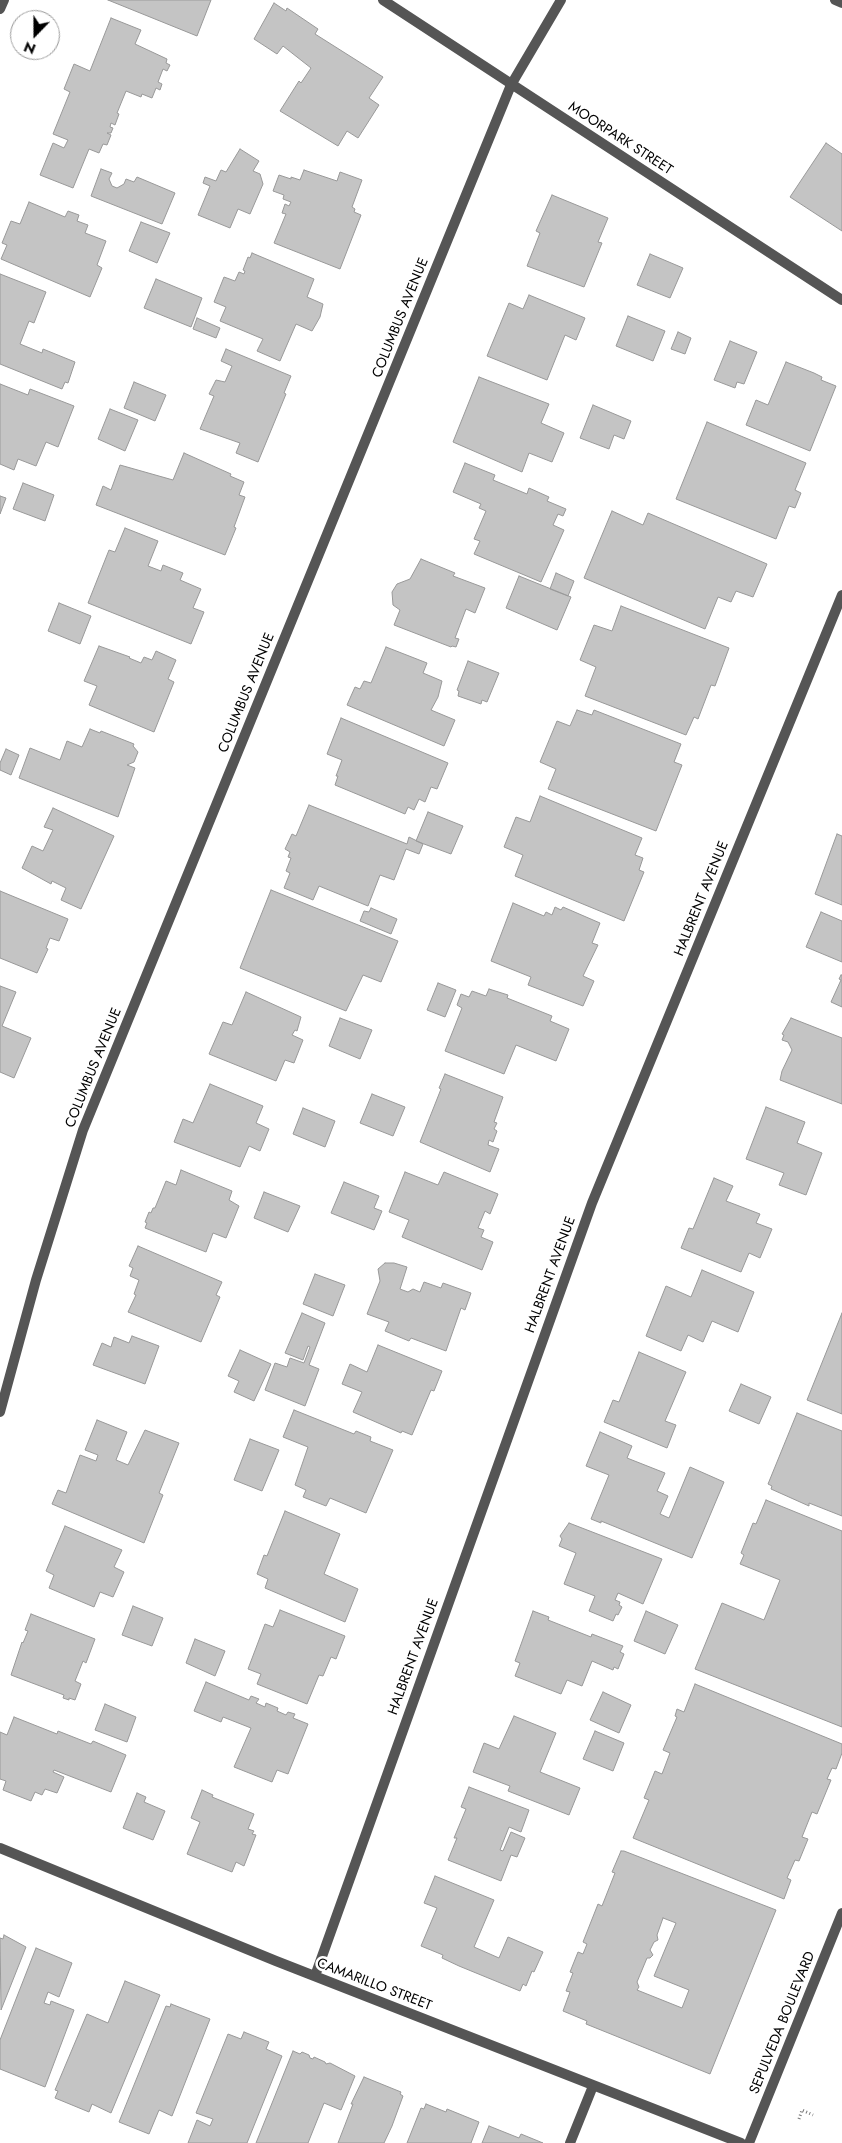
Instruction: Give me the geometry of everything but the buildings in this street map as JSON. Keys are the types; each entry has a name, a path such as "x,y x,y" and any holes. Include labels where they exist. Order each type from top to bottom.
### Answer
{"street":[{"path":"0,9 4,0"},
{"name":"MOORPARK STREET","path":"384,0 511,85 842,300"},
{"name":"COLUMBUS AVENUE","path":"0,1412 36,1280 83,1130 511,85 561,0"},
{"path":"835,0 842,3"},
{"name":"HALBRENT AVENUE","path":"315,1976 592,1203 842,595"},
{"name":"CAMARILLO STREET","path":"0,1848 315,1976 741,2143"},
{"name":"SEPULVEDA BOULEVARD","path":"749,2143 842,1913"},
{"path":"570,2143 594,2086"}],"path":[{"path":"799,2119 802,2110 813,2115"}]}
